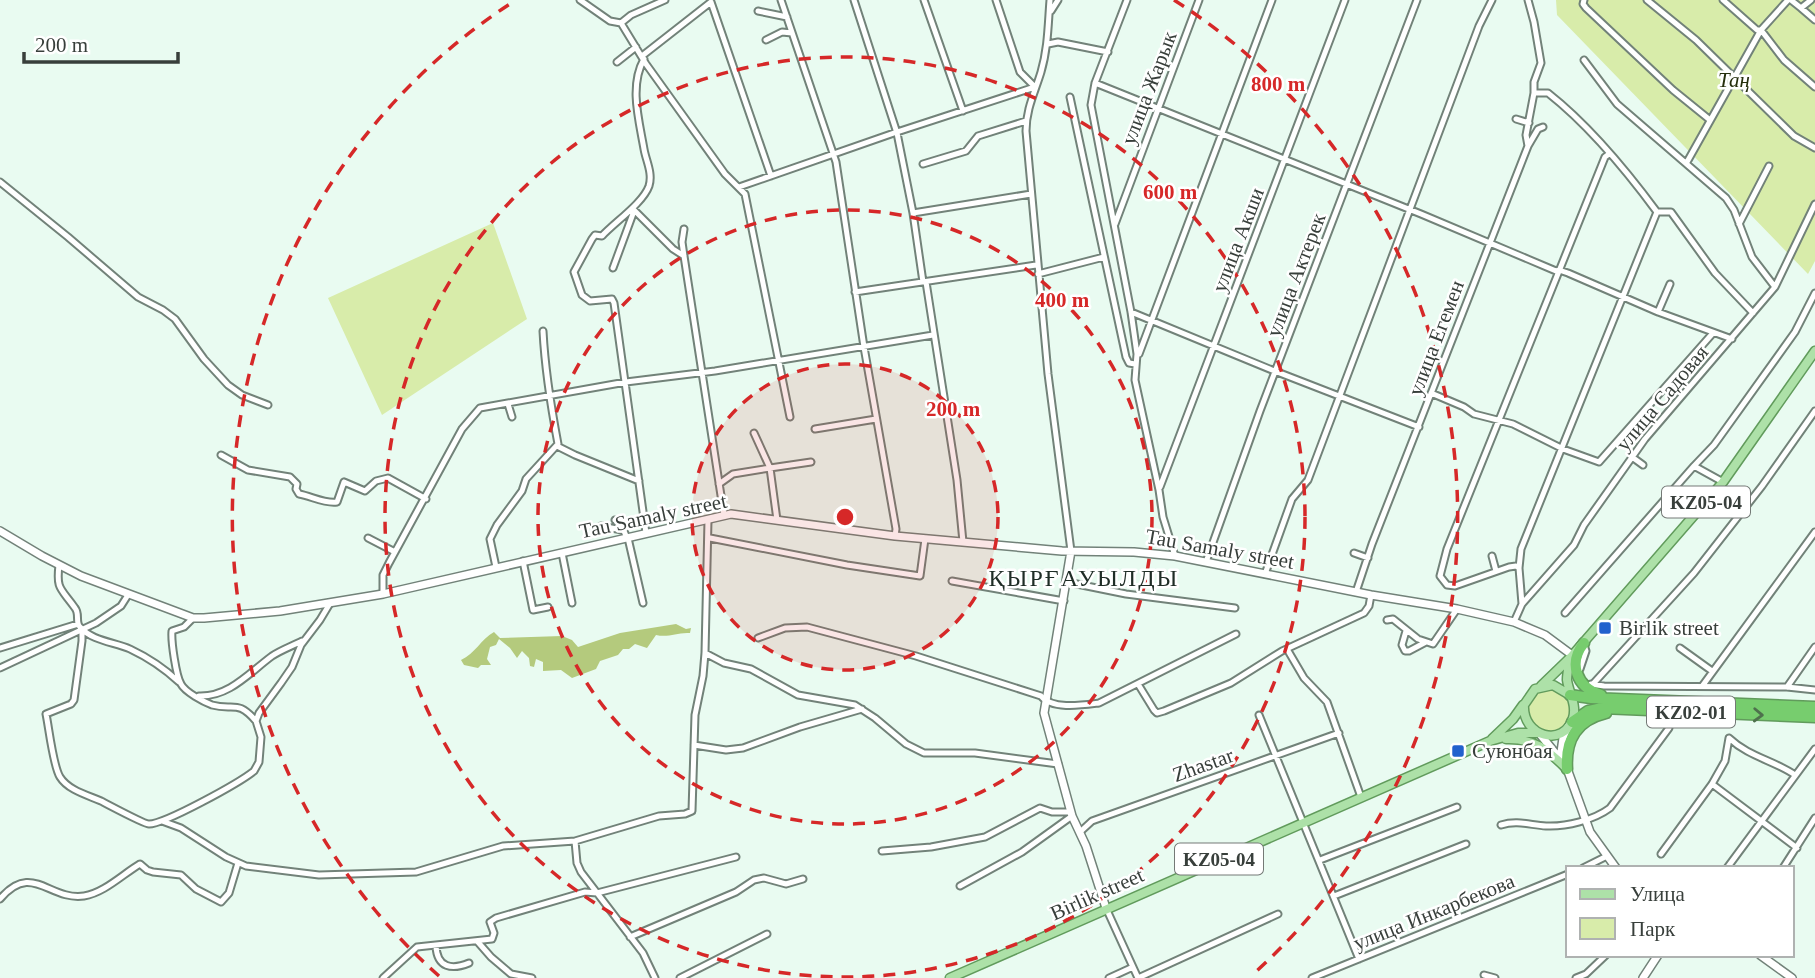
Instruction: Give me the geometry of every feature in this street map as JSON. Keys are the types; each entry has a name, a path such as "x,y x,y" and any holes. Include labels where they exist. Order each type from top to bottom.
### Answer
{"highway":[{"path":"1584,643 1575,660 1578,678 1591,692 1611,698"},
{"name":"KZ02-01","path":"1570,695 1815,707"},
{"name":"KZ02-01","path":"1570,724 1583,713 1597,708 1815,717"},
{"path":"1567,769 1567,747 1577,729 1595,716 1625,709"}],"main road":[{"name":"KZ05-04","path":"1490,741 1513,719 1535,689 1584,643 1723,482 1815,351"},
{"path":"1569,659 1567,681 1575,708 1570,724"},
{"path":"1541,686 1553,685 1570,695"},
{"path":"1526,699 1525,717 1531,728 1538,733"},
{"name":"KZ05-04","path":"1490,741 1513,734 1553,735 1570,724"},
{"path":"1490,741 1518,739 1534,742 1550,752 1567,769"},
{"name":"Birlik street","path":"950,978 1490,741"}],"street":[{"path":"580,0 610,21 621,23 725,174 746,194 790,417"},
{"path":"621,23 631,15 665,0"},
{"path":"781,0 834,154 895,536"},
{"path":"854,0 897,133 925,282 957,480 963,542"},
{"path":"924,0 963,111"},
{"path":"996,0 1020,72 1035,87"},
{"path":"1050,0 1048,44 1026,121 1037,265 1071,551 1044,713 1071,814 1080,832 1106,908 1138,978 1278,914"},
{"path":"1049,14 1058,0"},
{"path":"1127,0 1095,83 1091,105 1131,312 1135,380 1163,517 1175,556"},
{"name":"улица Жарык","path":"1114,227 1199,0"},
{"path":"1136,362 1272,0"},
{"name":"улица Акши","path":"1159,490 1345,0"},
{"name":"улица Актерек","path":"1206,562 1275,372 1417,0"},
{"path":"1265,574 1292,499 1308,480 1479,26 1492,0"},
{"name":"улица Егемен","path":"1356,592 1528,146 1535,74 1541,63 1528,0"},
{"path":"1577,0 1583,2 1673,90 1710,120"},
{"path":"1647,0 1685,29 1794,136 1815,149"},
{"path":"1723,0 1757,30 1761,30 1784,60 1815,87"},
{"path":"1687,162 1761,30 1790,0 1815,20"},
{"path":"1801,8 1811,0"},
{"path":"613,268 634,210 650,184 636,92 637,75 643,58 710,2 771,176"},
{"path":"758,11 787,16"},
{"path":"766,40 782,32 792,33"},
{"path":"1048,44 1058,42 1108,52"},
{"path":"617,62 636,47"},
{"path":"1584,60 1617,104 1726,198 1752,257 1775,287"},
{"path":"1095,83 1658,312 1732,339"},
{"path":"739,187 1035,87"},
{"path":"1534,93 1545,92 1560,102 1634,180 1657,212"},
{"path":"1070,97 1126,357 1129,363 1136,362"},
{"path":"1516,119 1529,123"},
{"path":"923,164 966,151 978,135 1026,121"},
{"path":"1528,146 1538,128 1543,127"},
{"path":"1519,568 1516,566 1496,571 1455,586 1443,582 1440,576 1447,549 1605,157 1609,154"},
{"path":"1739,224 1769,166"},
{"path":"0,182 68,237 121,285 175,319 204,359 228,385 268,405"},
{"path":"913,213 1031,194"},
{"name":"улица Садовая","path":"1522,604 1574,545 1584,525 1632,457 1775,287 1815,204"},
{"path":"634,210 673,249 684,256"},
{"path":"634,210 602,236 595,235 574,272 582,295 590,301 612,298 646,533"},
{"path":"1514,622 1522,604 1519,568 1521,549 1657,212"},
{"path":"1657,212 1671,212 1716,273 1753,313"},
{"path":"684,229 684,256 724,515"},
{"path":"1038,274 1104,257"},
{"path":"855,292 1037,265"},
{"path":"1658,312 1670,284"},
{"path":"1565,613 1687,471 1714,445 1795,332 1815,293"},
{"path":"1131,312 1275,372 1419,427"},
{"path":"543,331 557,446"},
{"path":"1431,393 1474,414 1527,430 1563,449 1599,462 1713,333"},
{"path":"383,594 383,575 462,429 480,408 626,382 715,371 933,335"},
{"path":"508,404 512,417"},
{"path":"1592,685 1680,589 1754,496 1815,411"},
{"path":"815,429 876,419"},
{"path":"754,433 770,468 776,520"},
{"path":"557,446 575,456 639,481"},
{"path":"496,568 490,539 496,525 522,491 526,479 557,446"},
{"path":"221,455 248,470 290,477 297,484 299,494 331,503 337,502 342,481 365,491 376,481 388,478 426,499"},
{"path":"1632,457 1643,465"},
{"path":"719,484 733,474 811,462"},
{"path":"1694,466 1723,482"},
{"name":"Tau Samaly street","path":"0,531 59,565 128,595 193,618 329,605 724,515 925,539 1175,556 1514,622 1545,635 1569,659"},
{"path":"615,520 620,522 628,538 643,603"},
{"path":"162,821 181,828 246,866 319,875 407,873 438,867 503,846 575,841 659,816 692,811 695,715 705,653 704,616 710,538 708,520"},
{"path":"601,526 622,530"},
{"path":"1703,685 1815,532"},
{"path":"368,538 395,552"},
{"path":"710,538 834,563 919,576 925,539"},
{"path":"562,553 572,603"},
{"path":"1354,553 1368,558"},
{"path":"1492,556 1496,571"},
{"path":"523,561 533,610 548,607"},
{"path":"0,648 80,627 99,639 130,649 215,706 230,705 242,708 256,721 261,737 259,762 254,771 162,821 150,824 140,822 64,782 57,770 46,714 71,705 74,699 82,640 80,627 79,614 59,587 56,578 59,565"},
{"path":"952,581 1064,601"},
{"path":"1067,582 1126,594 1235,608"},
{"path":"0,668 118,609 128,595"},
{"path":"1138,684 1157,713 1231,683 1287,649 1364,613 1370,606 1371,595"},
{"path":"256,721 258,713 292,667 301,645 329,605"},
{"path":"1388,620 1397,622 1406,631 1433,644 1457,609"},
{"path":"179,682 172,631 186,625 193,618"},
{"path":"186,625 191,631"},
{"path":"758,638 785,628 807,627 916,656 1041,696 1045,701 1080,706 1099,703 1236,634"},
{"path":"1406,631 1402,645 1405,651 1426,642"},
{"path":"196,695 215,695 228,690 271,657 306,639"},
{"path":"1584,643 1586,651 1581,660 1580,676 1592,685 1703,685 1815,690"},
{"path":"1680,648 1712,671"},
{"path":"1787,687 1815,648"},
{"path":"1287,649 1304,678 1327,702 1361,797"},
{"path":"705,653 724,663 751,668 798,695 821,701 846,703 862,709 906,744 924,752 975,753 1058,764"},
{"path":"694,745 726,750 743,748 800,727 862,709"},
{"path":"1259,715 1359,959"},
{"path":"1570,724 1561,748 1567,769 1585,819 1614,866"},
{"path":"1501,825 1513,821 1548,826 1600,816 1610,808 1669,728"},
{"name":"Zhastar","path":"1080,832 1092,821 1339,733"},
{"path":"1538,733 1567,769"},
{"path":"1661,854 1712,784 1725,761 1729,738 1758,758 1795,775"},
{"path":"1728,866 1815,749"},
{"path":"1712,784 1797,848"},
{"path":"1320,860 1457,807"},
{"path":"882,851 931,847 985,837 1040,808 1071,814"},
{"path":"960,886 1022,852 1071,814"},
{"path":"1784,866 1815,818"},
{"path":"575,841 578,867 643,953 655,978"},
{"path":"1334,896 1465,844"},
{"path":"1587,866 1607,856"},
{"path":"383,978 417,947 492,939 494,933 490,922 496,918 585,892 597,893 736,857"},
{"path":"0,899 15,886 28,881 66,895 84,896 101,890 140,864 147,870 181,875 196,889 221,902 229,893 238,863"},
{"name":"улица Инкарбекова","path":"1312,978 1566,875"},
{"path":"630,937 736,892 754,880 764,878 786,884 803,879"},
{"path":"680,978 767,934"},
{"path":"477,941 511,974 532,978"},
{"path":"436,946 440,962 444,966 456,968 469,963"},
{"path":"1576,978 1586,974 1604,957"},
{"path":"1643,978 1657,957"},
{"path":"1763,957 1793,978"},
{"path":"1110,978 1133,967"},
{"path":"1484,975 1495,978"}],"green space":[{"name":"Таң","path":"1556,0 1815,0 1815,261 1808,274 1557,15"},
{"path":"493,223 527,319 382,415 328,298"},
{"path":"676,624 686,629 691,628 690,633 656,635 647,648 635,644 629,649 623,649 618,655 600,661 596,669 572,678 561,670 543,671 543,662 536,659 534,667 530,666 529,658 522,651 517,658 499,639 496,645 490,647 487,659 491,665 481,665 478,668 464,665 461,660 494,632 500,638 562,636 572,640 578,647 620,633"},
{"path":"1550,689 1565,695 1571,710 1565,725 1550,731 1535,725 1529,710 1535,695"}],"place":[{"name":"Birlik street","path":"1605,628"},
{"name":"Суюнбая","path":"1458,751"}],"district":[{"name":"ҚЫРҒАУЫЛДЫ","path":"1084,578"}]}
